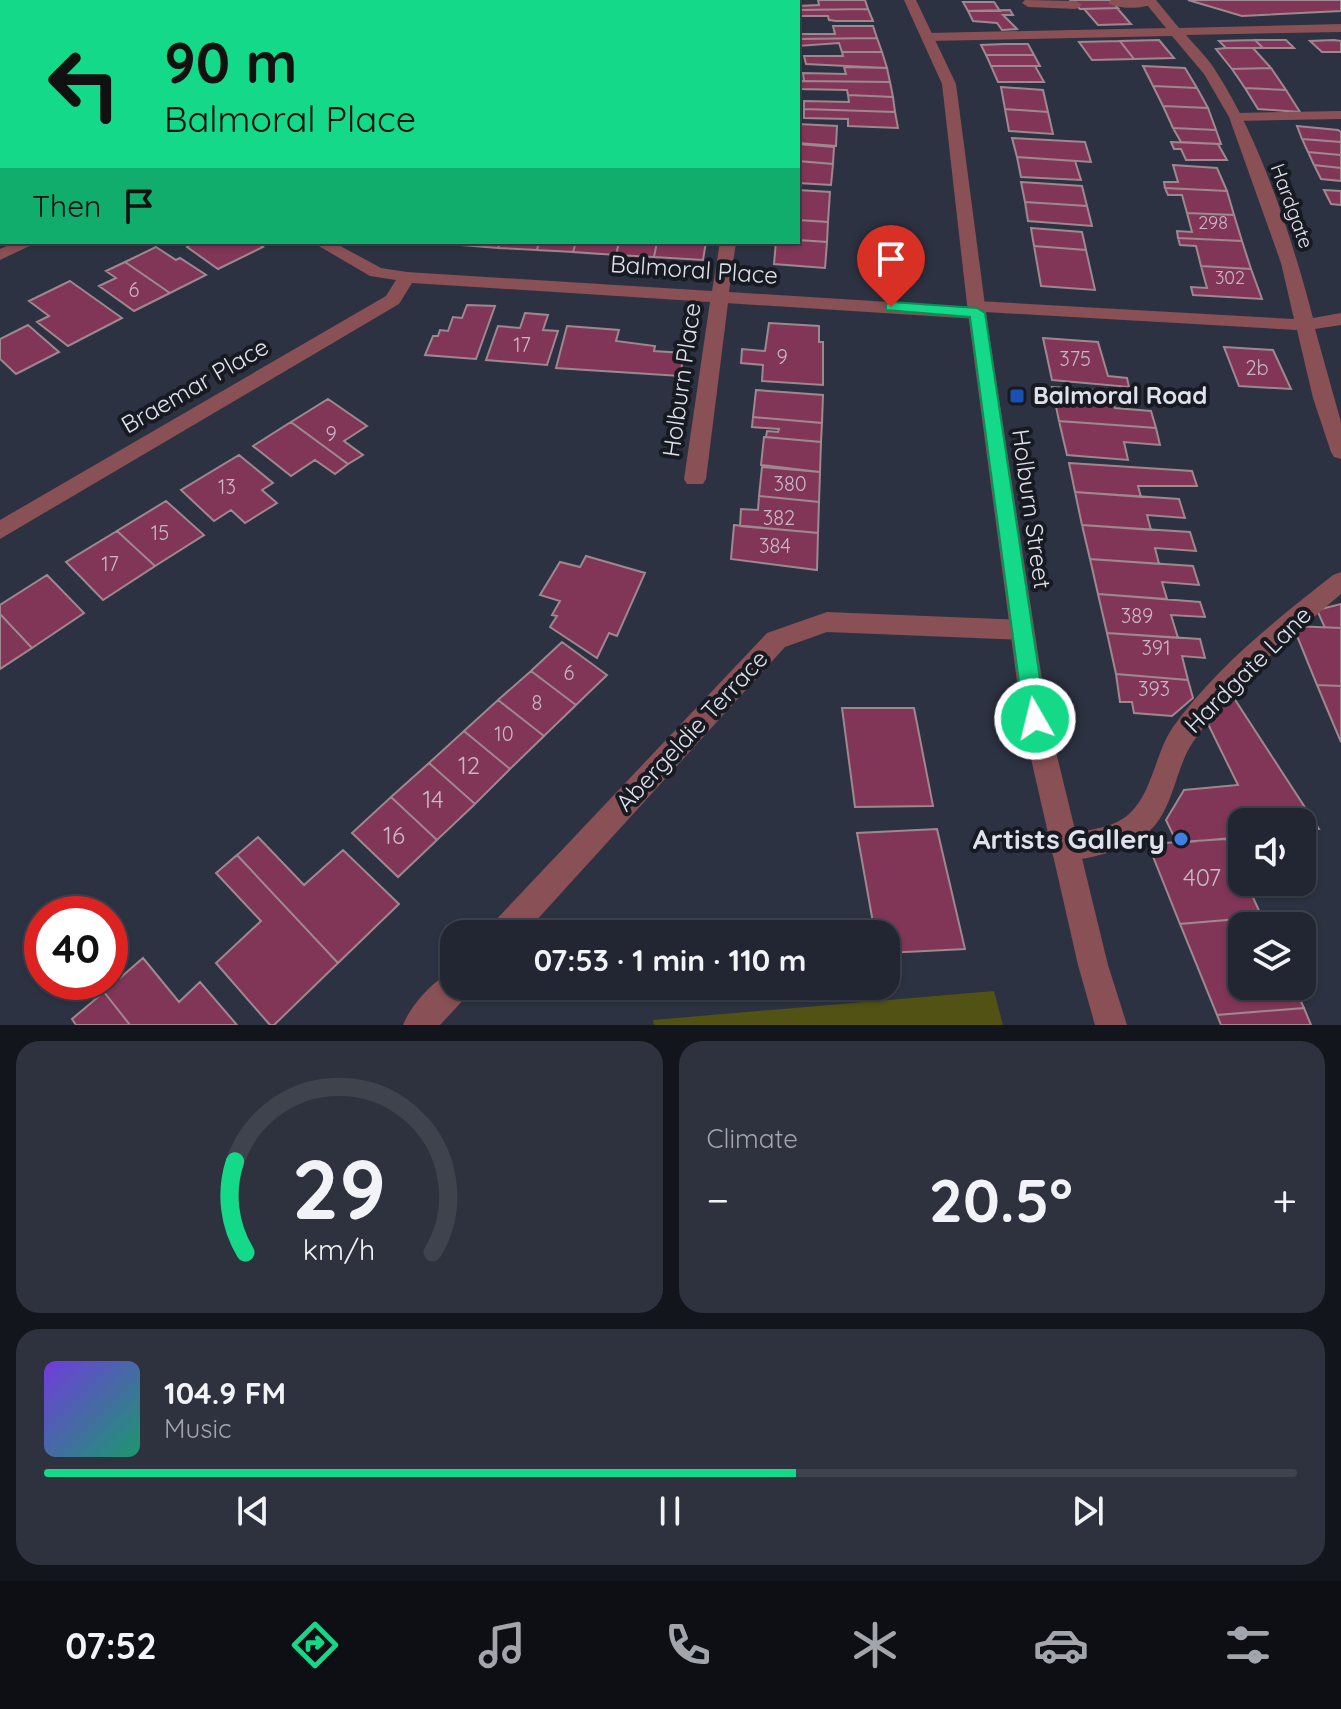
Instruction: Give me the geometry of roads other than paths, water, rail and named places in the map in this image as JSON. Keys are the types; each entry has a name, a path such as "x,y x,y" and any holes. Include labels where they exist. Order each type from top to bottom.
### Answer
{"street":[{"name":"Holburn Street","path":"910,0 949,84 977,309 1035,719 1064,848 1111,1025"},
{"path":"1114,3 1150,1"},
{"name":"Hardgate","path":"1150,1 1210,72 1236,117 1290,263 1341,452"},
{"path":"1028,3 1076,5"},
{"path":"928,37 1341,28"},
{"path":"1236,117 1341,115"},
{"path":"0,255 25,244"},
{"name":"Balmoral Place","path":"324,244 376,272 407,277 977,309"},
{"name":"Holburn Place","path":"695,479 728,244"},
{"name":"Braemar Place","path":"0,531 393,300 407,277"},
{"path":"977,309 1305,325 1341,319"},
{"name":"Hardgate Lane","path":"1064,848 1119,837 1141,821 1154,801 1170,756 1204,709 1275,637 1341,581"},
{"name":"Abergeldie Terrace","path":"517,920 776,640 827,622 1022,630"},
{"path":"419,1025 442,1000"}],"place":[{"name":"Balmoral Road","path":"1017,396"},
{"name":"Artists Gallery","path":"1181,839"}]}
